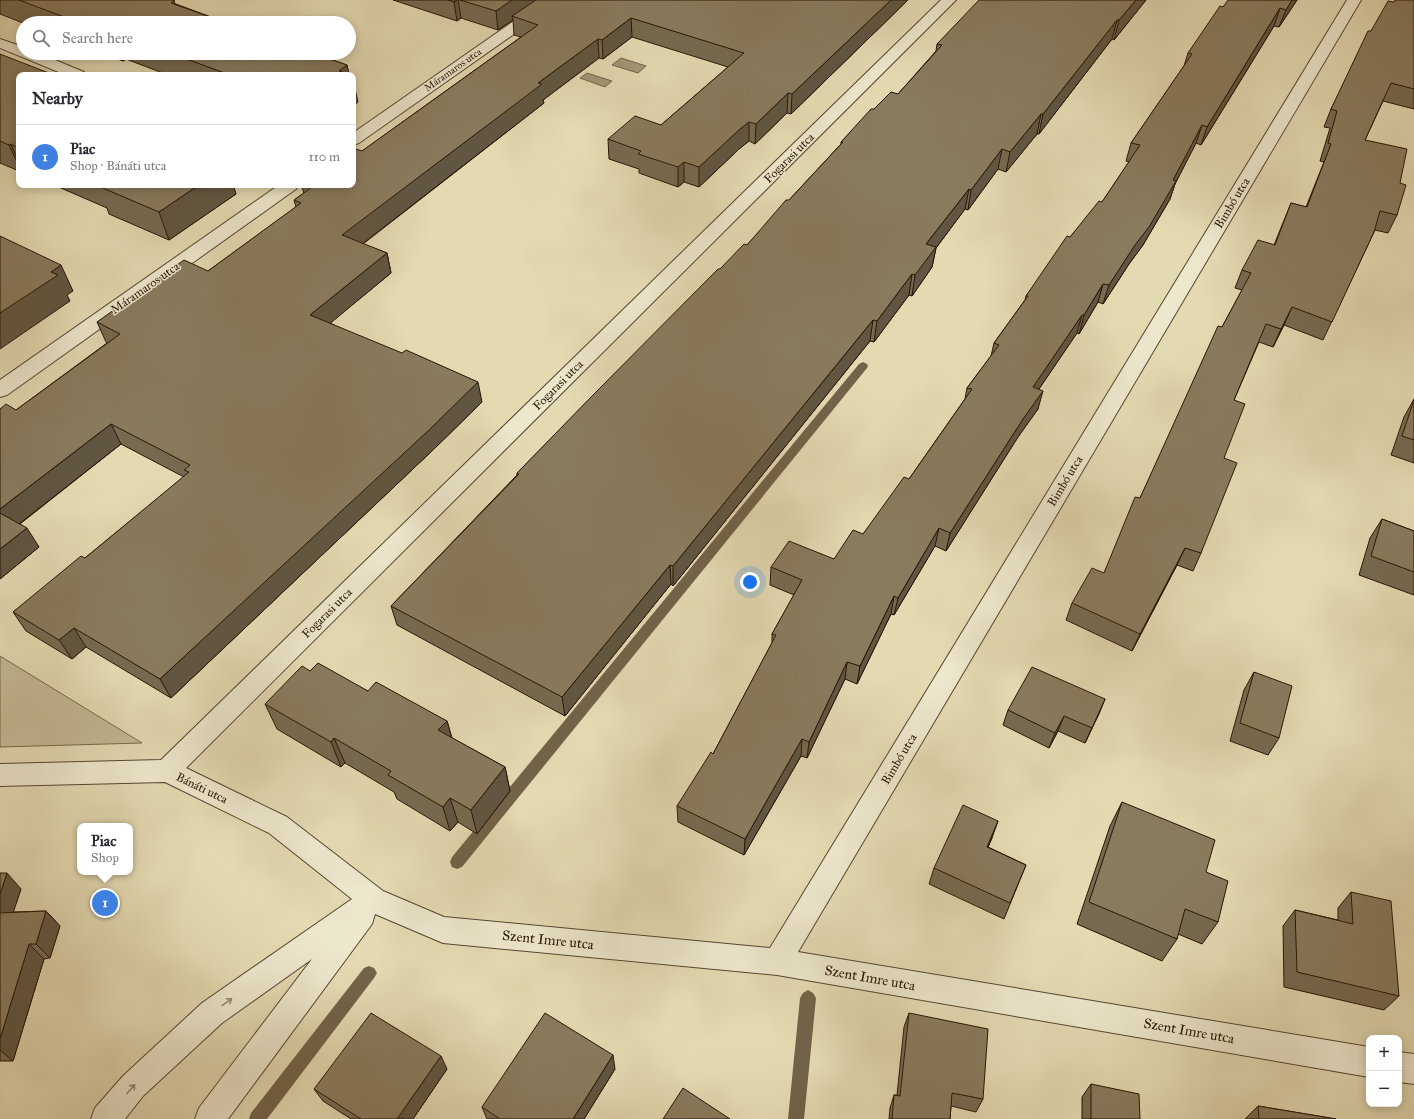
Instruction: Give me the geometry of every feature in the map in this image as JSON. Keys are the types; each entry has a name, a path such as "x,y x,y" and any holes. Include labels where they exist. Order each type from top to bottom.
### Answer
{"street":[{"name":"Máramaros utca","path":"356,138 553,0"},
{"name":"Fogarasi utca","path":"167,771 949,0"},
{"name":"Bimbó utca","path":"777,962 1354,0"},
{"path":"0,43 16,50"},
{"path":"42,60 72,72"},
{"name":"Máramaros utca","path":"0,390 286,188"},
{"name":"Bánáti utca","path":"0,775 167,771 278,825 373,900"},
{"name":"Szent Imre utca","path":"373,900 443,930 777,962 1366,1061"},
{"path":"106,1119 133,1086 212,1013 373,900"},
{"path":"210,1119 373,900"},
{"path":"1402,1067 1414,1069"}],"shaded area":[{"path":"621,58 646,66 638,73 612,65"},
{"path":"587,73 612,81 605,87 580,78"},
{"path":"0,656 142,743 0,747"}],"building":[{"path":"19,0 172,0 175,1 171,3 207,16 61,16"},
{"path":"460,0 512,0 496,11"},
{"path":"536,0 891,0 792,94 788,93 756,124 749,122 740,129 699,167 684,162 678,167 638,154 641,151 608,139 635,116 661,125 744,53 631,18 602,40 598,39 538,83 542,84 342,235 387,253 310,315 402,353 406,350 478,382 429,430 160,679 74,628 59,640 13,612 81,556 85,558 189,472 184,470 190,465 111,424 0,509 0,409 6,404 16,410 120,334 97,322 184,260 208,271 301,203 294,200 311,188 356,188 356,149 362,151 538,25 512,16"},
{"path":"979,0 1136,0 1119,20 1117,20 1043,114 1041,114 1010,152 1002,149 971,190 969,189 926,244 936,247 915,275 912,274 877,321 873,320 673,566 670,565 562,697 391,606 594,394 718,269 720,269 744,244 747,245 786,200 789,200 843,142 841,142 871,109 874,109 891,92 898,94 942,45 937,44"},
{"path":"1228,0 1292,0 1286,10 1280,8 1207,127 1202,125 1173,180 1176,181 1149,227 1135,245 1109,285 1103,284 1084,315 1082,315 1033,387 1043,391 1023,419 950,533 939,528 898,598 894,596 860,666 847,662 809,742 802,739 745,839 677,806 711,752 713,754 776,635 772,634 802,580 771,567 789,541 834,559 853,530 863,534 904,477 909,479 972,389 967,388 999,345 994,343 1028,296 1026,296 1067,236 1070,237 1099,201 1102,202 1140,145 1131,143 1192,54 1188,53 1220,6 1223,7"},
{"path":"1395,0 1414,0 1414,89 1391,83 1365,140 1407,149 1400,183 1406,185 1397,215 1380,211 1374,232 1332,322 1292,307 1281,329 1266,324 1234,400 1245,404 1224,458 1237,463 1201,553 1185,548 1140,634 1072,603 1092,568 1104,573 1135,497 1140,498 1218,326 1222,327 1251,273 1242,270 1258,240 1275,245 1291,203 1307,207 1331,144 1328,143 1337,111 1331,109 1368,31 1371,31 1388,1 1394,2"},
{"path":"0,54 46,72 16,72 16,146 0,141"},
{"path":"189,60 332,60 347,65 339,71 342,72 222,72"},
{"path":"103,188 195,188 159,212"},
{"path":"0,236 61,265 51,272 58,275 0,313"},
{"path":"1414,400 1414,440 1402,436"},
{"path":"0,513 27,528 0,549"},
{"path":"1382,519 1414,531 1414,572 1371,556"},
{"path":"318,663 368,691 376,682 447,721 438,730 505,767 471,810 450,798 443,807 388,775 391,771 334,738 331,742 265,704 302,666 310,671"},
{"path":"1032,667 1105,699 1092,728 1064,716 1055,733 1008,710"},
{"path":"1254,672 1292,686 1279,738 1240,723"},
{"path":"1122,802 1215,840 1206,872 1228,881 1218,922 1185,909 1177,939 1089,902"},
{"path":"963,805 998,821 987,847 1026,865 1010,903 934,868"},
{"path":"0,873 7,873 0,894"},
{"path":"1351,892 1391,901 1399,996 1297,972 1295,910 1353,924"},
{"path":"46,911 36,944 29,944 0,1039 0,913"},
{"path":"371,1013 441,1056 397,1119 361,1119 314,1089"},
{"path":"545,1013 613,1055 573,1119 500,1119 482,1107"},
{"path":"909,1013 988,1029 983,1099 952,1093 950,1119 892,1119 894,1095 900,1096"},
{"path":"1091,1084 1139,1094 1140,1119 1091,1119"},
{"path":"683,1088 730,1119 663,1119"},
{"path":"1258,1106 1336,1119 1259,1119"}],"waterway":[{"path":"457,862 863,366"},
{"path":"257,1119 369,973"},
{"path":"796,1119 808,998"}],"place":[{"name":"Piac","path":"105,903"}]}
